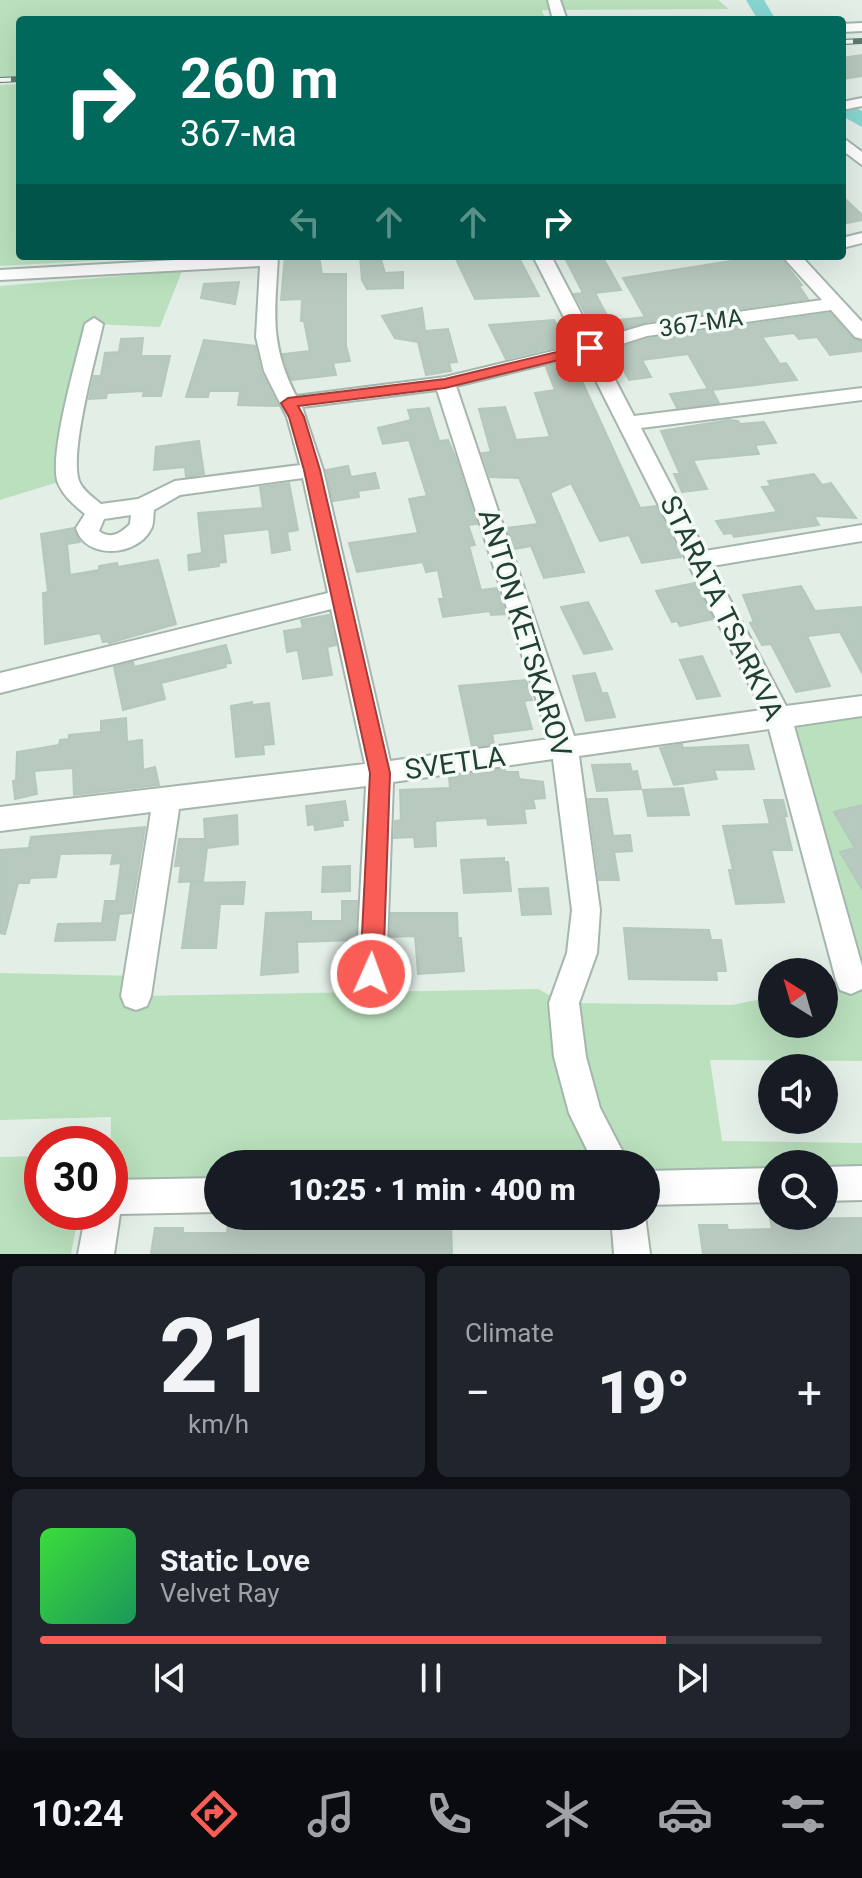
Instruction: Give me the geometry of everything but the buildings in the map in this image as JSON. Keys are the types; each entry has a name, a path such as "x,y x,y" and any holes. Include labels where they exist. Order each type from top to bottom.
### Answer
{"street":[{"path":"846,146 862,160"},
{"path":"0,275 237,260"},
{"path":"269,260 265,337 274,371 297,417 312,470 380,773 371,974"},
{"name":"STARATA TSARKVA","path":"544,260 779,718 851,980"},
{"path":"794,260 862,333"},
{"name":"367-МА","path":"288,403 445,383 590,348 645,331 833,304"},
{"path":"94,324 72,437 68,479 78,497 97,512 143,506 175,488 312,470"},
{"name":"ANTON KETSKAROV","path":"445,383 565,748 586,910 582,953 564,1003 570,1057 585,1113 605,1150"},
{"path":"630,423 862,394"},
{"path":"97,512 87,528 89,535 104,545 116,544 141,527 143,506"},
{"path":"698,560 862,533"},
{"path":"0,683 339,599"},
{"name":"SVETLA","path":"0,819 380,773 862,706"},
{"path":"136,996 167,798"},
{"path":"838,1184 862,1183"},
{"path":"660,1188 758,1185"},
{"path":"128,1197 204,1195"},
{"path":"96,1254 100,1230"},
{"path":"629,1230 632,1254"}],"green space":[{"path":"0,0 718,0 729,9 542,10 544,16 16,16 16,77 0,78"},
{"path":"16,84 16,260 106,260 0,266 0,85"},
{"path":"182,271 160,327 94,324 68,479 0,500 0,286"},
{"path":"862,706 862,1061 838,1061 838,1054 758,1054 758,1060 710,1060 722,1141 862,1143 862,1183 838,1184 838,1150 758,1150 758,1185 660,1188 660,1150 204,1150 204,1195 128,1197 128,1126 111,1126 111,1117 0,1120 0,973 138,976 137,996 538,989 564,1003 732,1005 758,1000 758,1038 838,1038 838,983 850,981 779,718"},
{"path":"24,1156 24,1230 76,1230 71,1254 0,1254 0,1157"}],"waterway":[{"path":"755,0 765,16"},
{"path":"846,109 862,121"}],"railway":[{"path":"846,42 862,41"},
{"path":"0,80 16,79"}],"route":[{"path":"371,974 380,773 312,470 297,417 288,403 361,391 445,383 590,348"}]}
